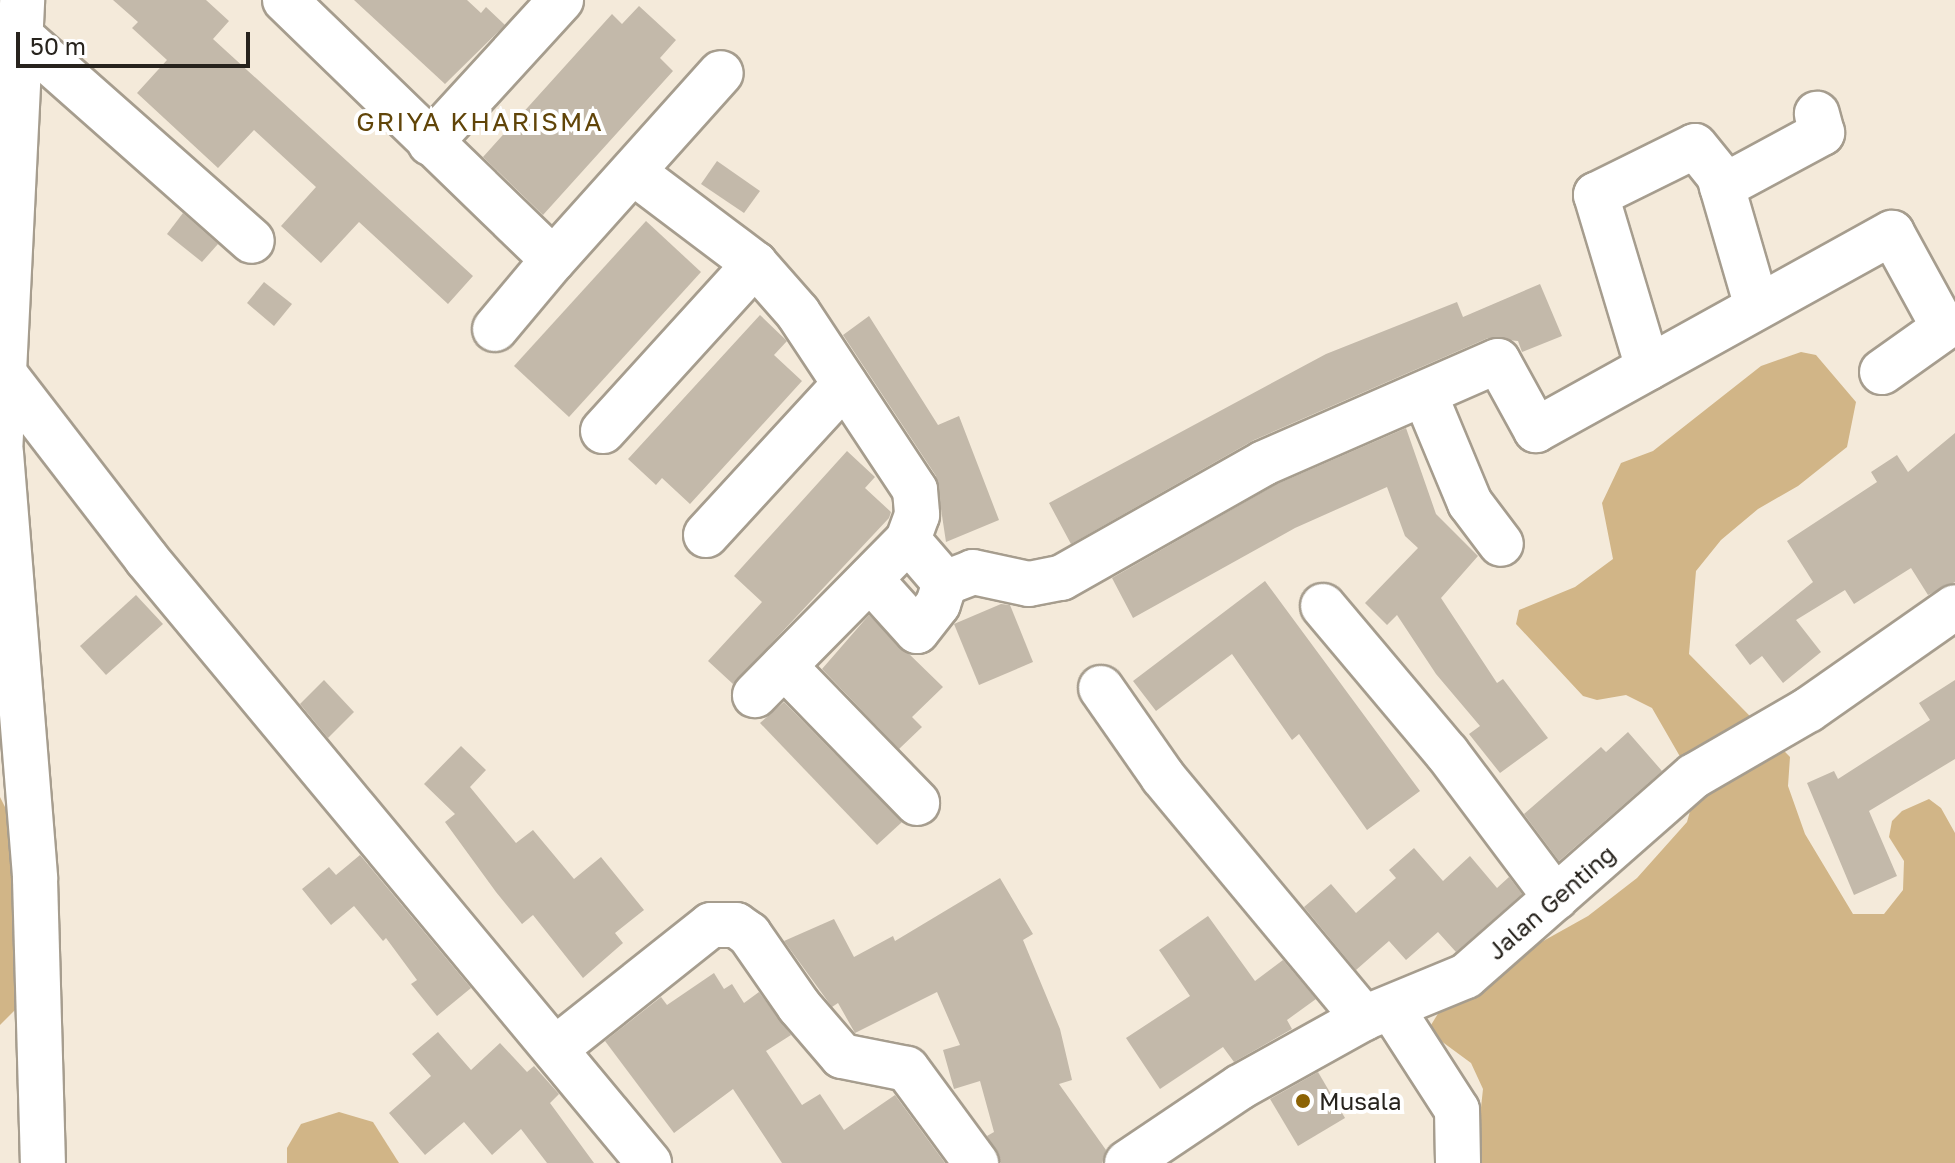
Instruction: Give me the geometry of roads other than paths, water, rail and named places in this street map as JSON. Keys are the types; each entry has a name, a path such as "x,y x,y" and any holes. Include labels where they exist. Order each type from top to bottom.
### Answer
{"street":[{"path":"285,0 553,260"},
{"path":"430,143 561,0"},
{"path":"20,17 6,138 0,454 35,879 43,1163"},
{"path":"20,17 252,241"},
{"path":"495,329 721,73"},
{"path":"1722,187 1822,133 1817,114"},
{"path":"1648,368 1596,195 1695,146 1722,187 1757,307"},
{"path":"633,172 755,264 798,313 915,490 917,515 908,540 770,681 917,803"},
{"path":"945,583 973,572 1029,584 1061,578 1264,463 1498,361 1536,430 1892,233 1944,328 1882,372"},
{"path":"603,431 755,264"},
{"path":"3,372 146,558 649,1163"},
{"path":"706,535 845,384"},
{"path":"1425,395 1470,503 1501,544"},
{"path":"908,540 945,583"},
{"path":"870,579 917,631 938,604 945,583"},
{"path":"1323,606 1447,753 1556,898"},
{"name":"Jalan Genting","path":"1127,1163 1240,1087 1378,1013 1466,976 1694,776 1808,710 1955,607"},
{"path":"1101,688 1163,777 1378,1013 1457,1110 1458,1163"},
{"path":"555,1049 711,925 736,925 749,934 799,1006 842,1056 907,1069 976,1163"}],"place":[{"name":"Musala","path":"1303,1101"}],"district":[{"name":"GRIYA KHARISMA","path":"480,122"}]}
